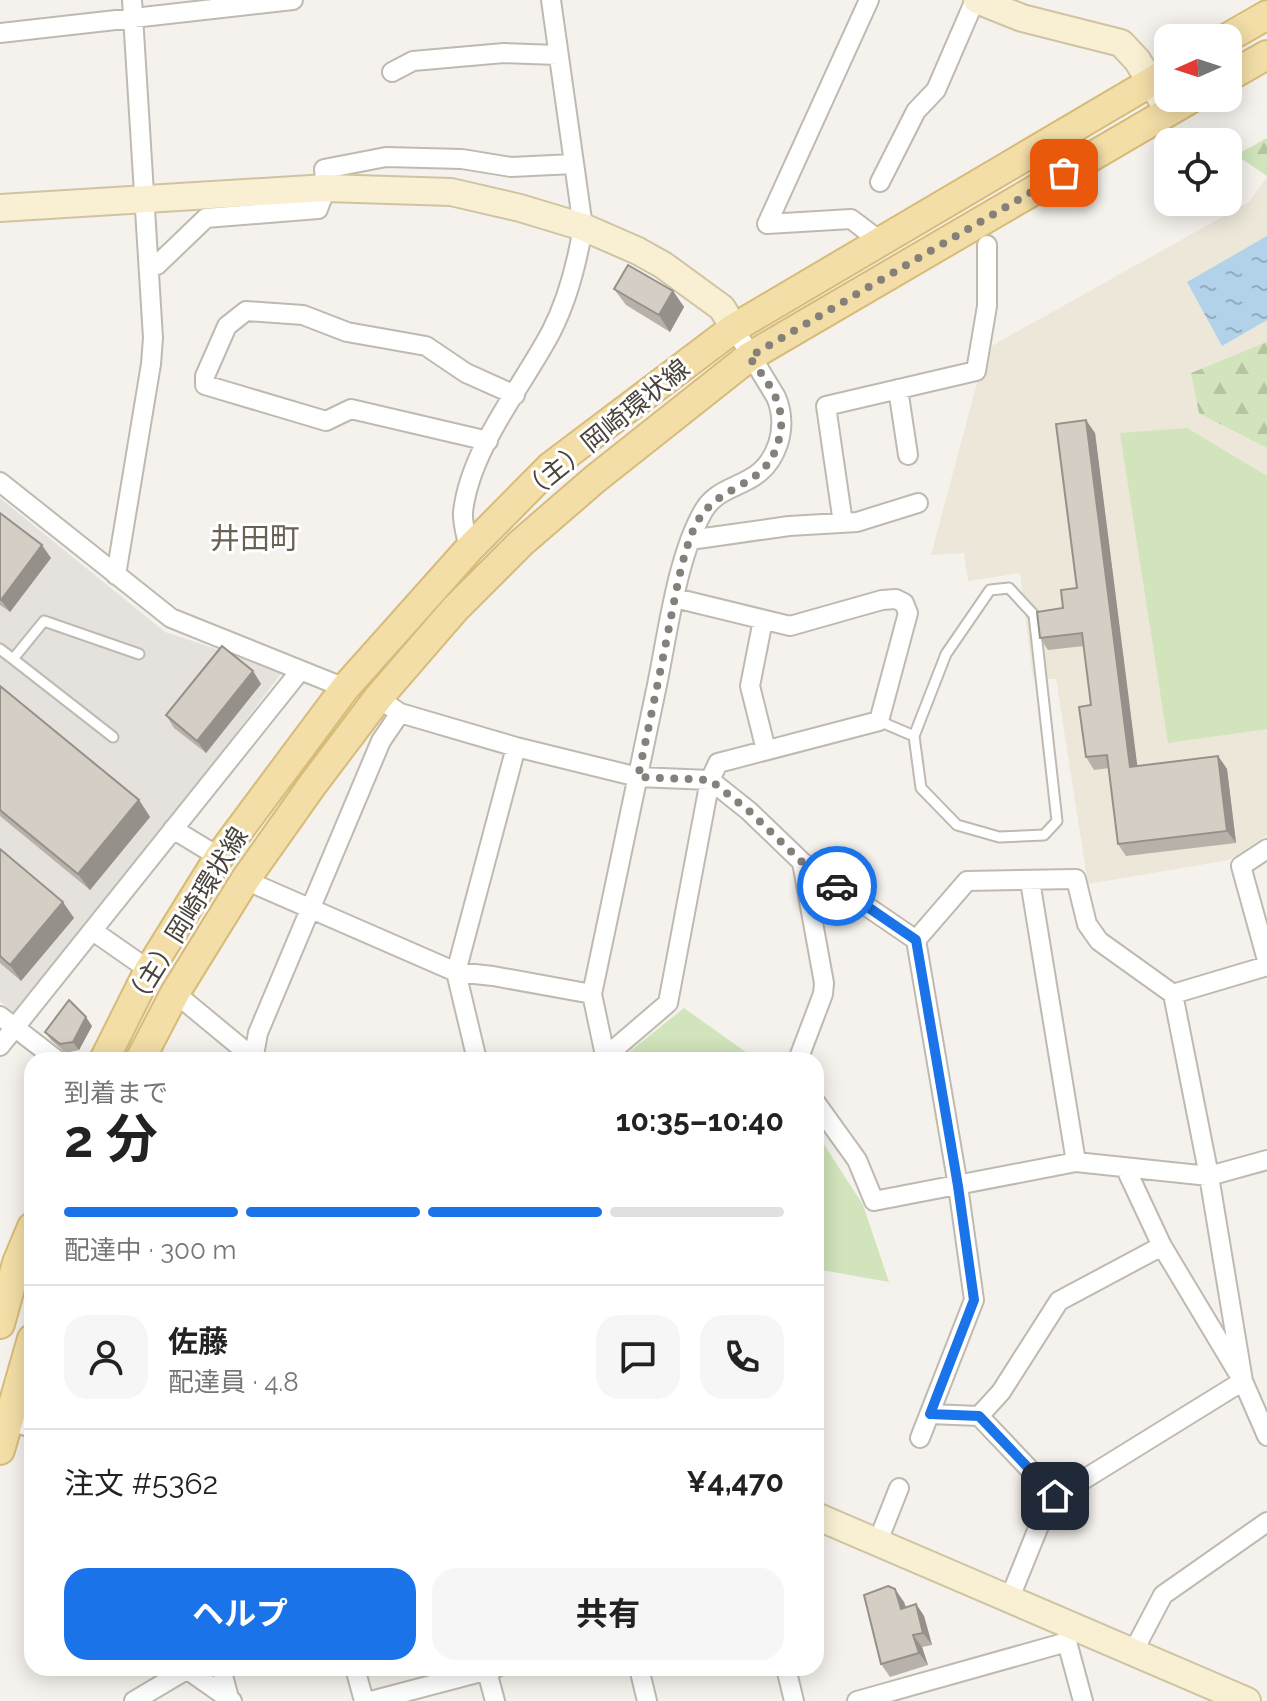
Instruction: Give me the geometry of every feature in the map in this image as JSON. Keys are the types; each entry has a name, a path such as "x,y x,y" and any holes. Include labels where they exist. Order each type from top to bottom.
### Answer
{"main road":[{"path":"1242,29 1267,15"},
{"path":"1242,69 1267,55"},
{"name":"（主）岡崎環状線","path":"108,1052 149,970 219,857 345,688 469,549 550,467 734,328 1154,81"},
{"name":"（主）岡崎環状線","path":"144,1052 175,993 245,880 389,705 455,609 521,543 595,479 749,357 1168,112"},
{"path":"0,1323 8,1260 24,1238"},
{"path":"0,1450 19,1424 24,1391"}],"street":[{"path":"0,33 133,8 293,0"},
{"path":"469,549 463,514 472,479 488,441 552,330 567,295 579,254 583,227 551,0"},
{"path":"869,0 767,224 851,219 880,241"},
{"path":"880,182 916,111 936,90 976,0 1022,18 1121,43 1154,73"},
{"path":"116,575 151,364 150,268 133,8"},
{"path":"392,72 413,61 504,53 558,55"},
{"path":"150,268 157,265 206,218 318,209 326,188 324,169 386,157 462,159 511,167 574,164"},
{"path":"0,208 326,188 451,192 583,227 663,265 722,308 781,409 780,437 767,466 754,478 723,493 707,506 690,540 675,598 592,994 604,1052"},
{"path":"843,523 826,406 976,371 987,306 987,245"},
{"path":"488,441 351,409 326,421 205,385 205,376 227,326 246,311 303,315 347,332 426,346 466,373 515,395"},
{"path":"898,389 908,455"},
{"path":"0,482 171,618 345,688"},
{"path":"690,540 789,526 857,522 918,503"},
{"path":"612,1052 668,1003 710,780 718,763 879,721 908,613 904,603 896,599 882,600 790,626 675,598"},
{"path":"763,620 750,686 766,750"},
{"path":"0,1046 300,671"},
{"path":"255,1052 258,1033 381,741 389,705 516,747 638,777 710,780 749,811 802,862 916,940 974,1300 920,1438"},
{"path":"475,1052 456,972 516,747"},
{"path":"173,829 219,857"},
{"path":"1173,994 1267,963 1241,866 1267,849"},
{"path":"801,1052 823,994 824,983 802,862"},
{"path":"916,940 967,881 1076,879 1087,924 1099,941 1173,994 1209,1176 1243,1381"},
{"path":"245,880 456,972 592,994"},
{"path":"1030,881 1076,1162"},
{"path":"93,931 149,970"},
{"path":"175,993 245,1052"},
{"path":"0,1016 46,1052"},
{"path":"824,1114 857,1160 874,1201 1076,1162 1209,1176 1267,1160"},
{"path":"1125,1167 1162,1246 1243,1381 1267,1436"},
{"path":"979,1416 1001,1392 1059,1301 1162,1246"},
{"path":"1009,1600 1049,1501 1243,1381"},
{"path":"930,1414 979,1416 1055,1496"},
{"path":"878,1541 899,1488"},
{"path":"824,1519 1009,1600 1068,1634 1133,1652 1247,1701"},
{"path":"1133,1652 1163,1595 1267,1522"},
{"path":"857,1701 1068,1634"},
{"path":"1068,1634 1083,1701"},
{"path":"134,1701 175,1676"},
{"path":"196,1676 231,1700"},
{"path":"224,1676 231,1700"},
{"path":"357,1676 364,1701"},
{"path":"371,1701 464,1676"},
{"path":"491,1676 495,1701"},
{"path":"641,1676 647,1701"},
{"path":"788,1676 794,1701"}],"lane":[{"path":"1009,588 1034,615 1057,821 1044,835 999,837 957,825 921,788 914,736 946,654 990,590 1009,588"},
{"path":"13,659 44,621 139,654"},
{"path":"0,649 113,737"},
{"path":"879,721 914,736"}],"shaded area":[{"path":"1267,177 1267,835 1229,860 1088,884 1056,679 1033,679 1020,573 968,581 964,553 931,555 986,349 1224,216 1242,216 1242,206 1249,202"},
{"path":"0,498 165,632 283,671 168,824 13,1012 0,1001"}],"green space":[{"path":"1267,138 1267,176 1242,159 1242,152"},
{"path":"1267,342 1267,448 1199,413 1191,373"},
{"path":"1187,428 1267,476 1267,729 1168,743 1120,433"},
{"path":"684,1008 746,1052 629,1052"},
{"path":"824,1144 863,1205 889,1282 824,1270"}],"water":[{"path":"1267,236 1267,320 1222,346 1187,282"}],"building":[{"path":"628,265 673,291 659,315 614,289"},
{"path":"1086,420 1130,767 1218,756 1227,831 1118,844 1107,755 1086,757 1079,707 1091,705 1082,633 1040,638 1037,612 1063,608 1061,590 1077,588 1056,424"},
{"path":"0,513 42,545 1,600 0,599"},
{"path":"222,646 253,671 197,741 166,715"},
{"path":"0,686 139,800 78,874 0,810"},
{"path":"0,849 63,902 10,965 0,956"},
{"path":"69,1000 86,1017 73,1042 60,1044 45,1032"},
{"path":"888,1586 895,1589 901,1609 916,1604 923,1633 913,1635 919,1653 881,1664 864,1595"}],"way so far":[{"path":"837,886 802,862 749,811 710,780 638,777 675,598 692,533 707,506 723,493 754,478 774,456 780,437 781,409 749,357 1064,173"}],"district":[{"name":"井田町","path":"255,539"}],"route":[{"path":"837,886 916,940 974,1300 930,1414 979,1416 1055,1496"}]}
